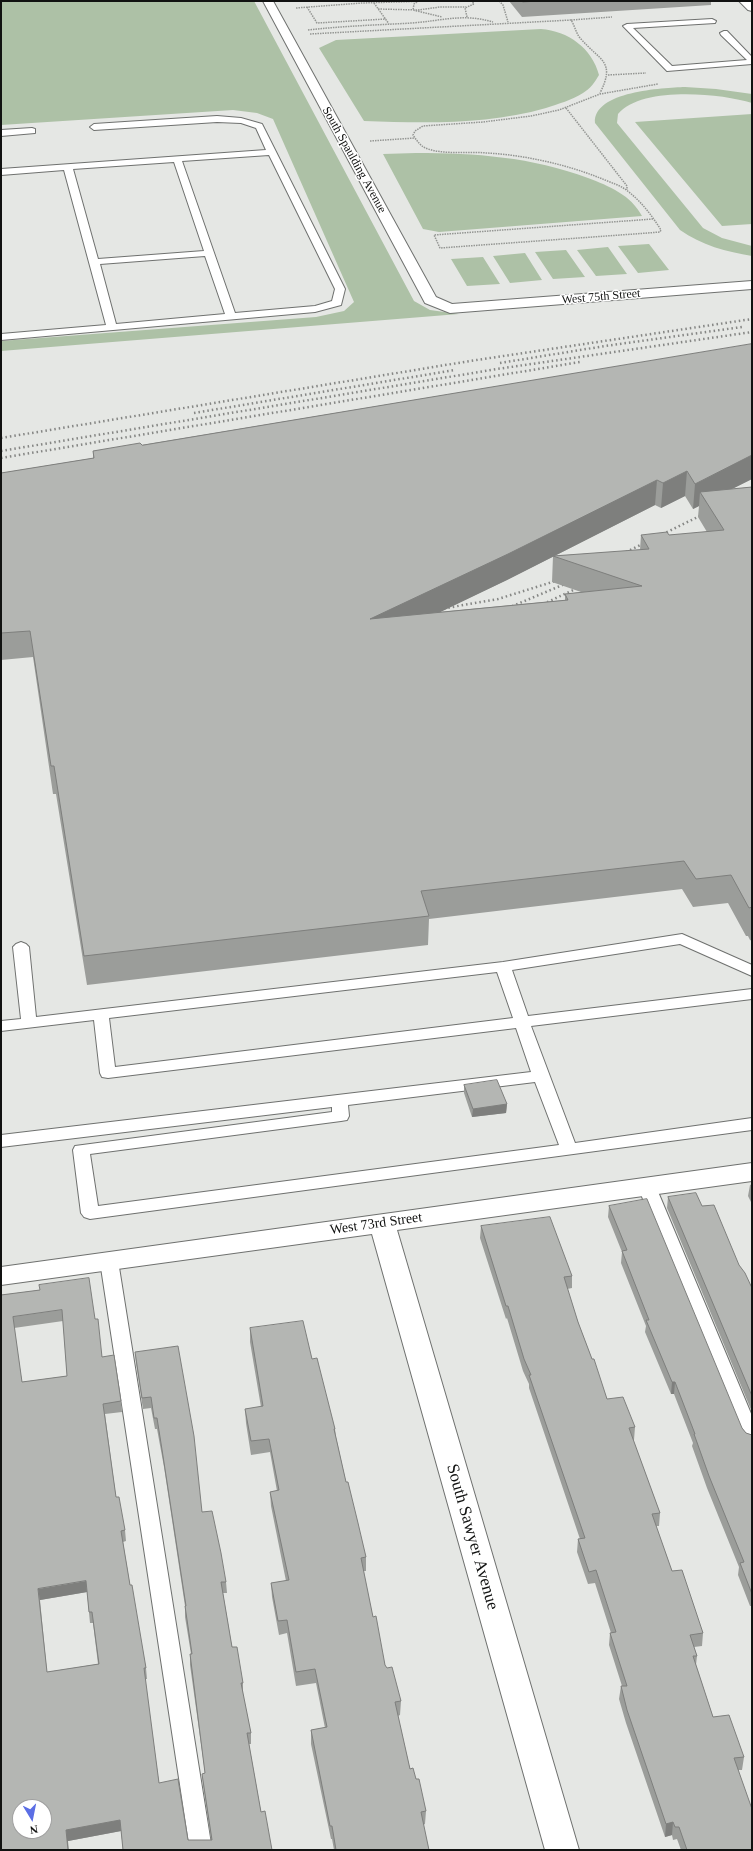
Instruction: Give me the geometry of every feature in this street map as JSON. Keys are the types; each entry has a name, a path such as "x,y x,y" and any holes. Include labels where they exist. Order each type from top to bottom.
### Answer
{"street":[{"name":"South Spaulding Avenue","path":"268,1 430,300 450,309"},
{"path":"744,1 752,8"},
{"name":"West 75th Street","path":"450,309 752,285"},
{"name":"West 73rd Street","path":"1,1276 752,1172"},
{"name":"South Sawyer Avenue","path":"382,1223 562,1850"}],"lane":[{"path":"712,21 627,26 670,69 752,62"},
{"path":"724,33 752,62"},
{"path":"1,337 315,310 337,303 340,289 259,126 241,121 217,119 94,126"},
{"path":"1,133 32,131"},
{"path":"1,172 272,152"},
{"path":"177,159 231,317"},
{"path":"68,167 112,327"},
{"path":"94,262 209,252"},
{"path":"1,1026 503,967 682,939 752,971"},
{"path":"21,947 29,1023"},
{"path":"503,967 524,1023 541,1076 569,1149"},
{"path":"101,1014 108,1073 752,994"},
{"path":"1,1141 541,1076"},
{"path":"339,1100 341,1116 81,1150 90,1213 752,1124"},
{"path":"647,1187 752,1439"},
{"path":"109,1261 201,1850"}],"path":[{"path":"294,8 431,1"},
{"path":"378,9 413,10 440,7 466,7 474,4 472,1"},
{"path":"499,1 503,5 508,22"},
{"path":"413,10 414,4 418,2"},
{"path":"374,3 389,24"},
{"path":"307,7 316,23 386,19"},
{"path":"466,7 466,17"},
{"path":"413,10 418,13 446,18"},
{"path":"307,30 344,26 413,23 446,18 466,17 487,19 494,23"},
{"path":"310,34 508,22 570,20 576,33 605,63 608,75 600,94"},
{"path":"608,75 651,73"},
{"path":"653,219 434,235 440,248 660,232 661,230 653,219 627,190 586,173 556,164 494,153 433,150 426,148 413,135 415,131 423,126 503,120 531,116 565,108 600,94 639,86 660,84"},
{"path":"565,108 627,186 627,190"},
{"path":"370,141 415,138"}],"green space":[{"path":"1,1 254,1 414,301 430,310 459,314 1,351 1,341 316,317 344,311 354,302 273,119 257,113 233,110 1,125"},
{"path":"541,29 551,30 569,37 585,49 596,65 599,75 590,87 574,98 524,114 456,122 364,121 319,48 336,40"},
{"path":"685,87 716,89 752,94 752,103 738,99 702,95 682,94 662,96 644,99 629,105 618,114 617,123 703,228 722,238 752,246 752,256 705,244 680,230 595,123 597,112 605,104 617,98 646,90"},
{"path":"752,114 752,224 722,226 635,122"},
{"path":"416,153 482,155 546,165 596,181 619,192 632,202 642,216 439,232 423,229 383,154"},
{"path":"649,244 669,270 638,273 618,246"},
{"path":"608,247 627,274 596,276 577,250"},
{"path":"566,250 585,277 553,279 535,252"},
{"path":"525,253 542,280 510,283 493,256"},
{"path":"483,257 500,284 467,286 451,259"}],"building":[{"path":"752,344 752,455 695,484 687,471 663,483 657,480 508,554 370,619 568,600 565,594 642,586 553,556 649,549 641,535 667,532 669,535 724,530 700,492 752,487 752,907 749,908 731,875 696,879 684,861 421,891 429,916 84,956 54,766 51,766 30,631 1,633 1,473 94,458 93,451 140,443 142,445"},
{"path":"497,1080 507,1104 473,1109 464,1085"},
{"path":"696,1193 702,1206 714,1205 739,1265 745,1273 752,1288 752,1396 668,1197"},
{"path":"647,1199 742,1428 746,1433 752,1435 752,1594 740,1563 744,1562 709,1476 675,1382 672,1382 646,1320 649,1320 622,1251 627,1250 609,1206"},
{"path":"550,1217 572,1276 564,1277 578,1322 592,1359 594,1359 607,1399 623,1397 635,1427 629,1428 660,1513 652,1514 672,1571 682,1570 703,1633 690,1635 697,1656 693,1656 713,1717 729,1715 744,1757 734,1758 752,1809 752,1850 687,1850 679,1827 675,1827 673,1822 666,1824 627,1710 621,1686 627,1686 610,1633 616,1632 596,1570 589,1572 578,1539 585,1538 529,1375 531,1375 524,1359 508,1306 506,1306 481,1226"},
{"path":"89,1278 95,1319 98,1319 102,1357 114,1355 121,1401 103,1404 116,1497 119,1497 125,1530 121,1531 146,1668 144,1668 159,1783 178,1779 188,1840 212,1840 202,1774 205,1773 190,1654 192,1654 186,1606 163,1456 157,1418 154,1418 151,1397 142,1398 135,1352 178,1346 194,1436 202,1512 212,1511 221,1553 226,1582 221,1582 232,1647 237,1647 243,1683 241,1683 251,1733 247,1733 261,1812 265,1811 272,1850 123,1850 120,1820 66,1830 68,1850 1,1850 1,1295 40,1290 39,1285","holes":["62,1310 67,1376 22,1382 13,1317","86,1581 89,1612 92,1612 99,1664 47,1672 38,1589"]},
{"path":"303,1321 312,1359 317,1358 335,1429 346,1482 348,1482 358,1523 366,1557 361,1558 373,1617 376,1616 385,1665 387,1668 392,1667 401,1701 395,1702 410,1769 413,1768 416,1779 419,1779 426,1811 421,1812 429,1850 336,1850 311,1730 327,1727 315,1669 296,1672 287,1620 278,1621 271,1583 289,1580 270,1492 279,1490 269,1439 251,1441 245,1409 263,1406 250,1328"}],"railway":[{"path":"1,438 470,361 752,319"},
{"path":"500,363 605,346 742,327"},
{"path":"1,451 497,369 752,332"},
{"path":"1,458 580,362"},
{"path":"194,413 455,370"},
{"path":"622,554 708,512"},
{"path":"435,610 498,599 562,579"},
{"path":"508,608 572,581"},
{"path":"539,606 584,585"}]}
